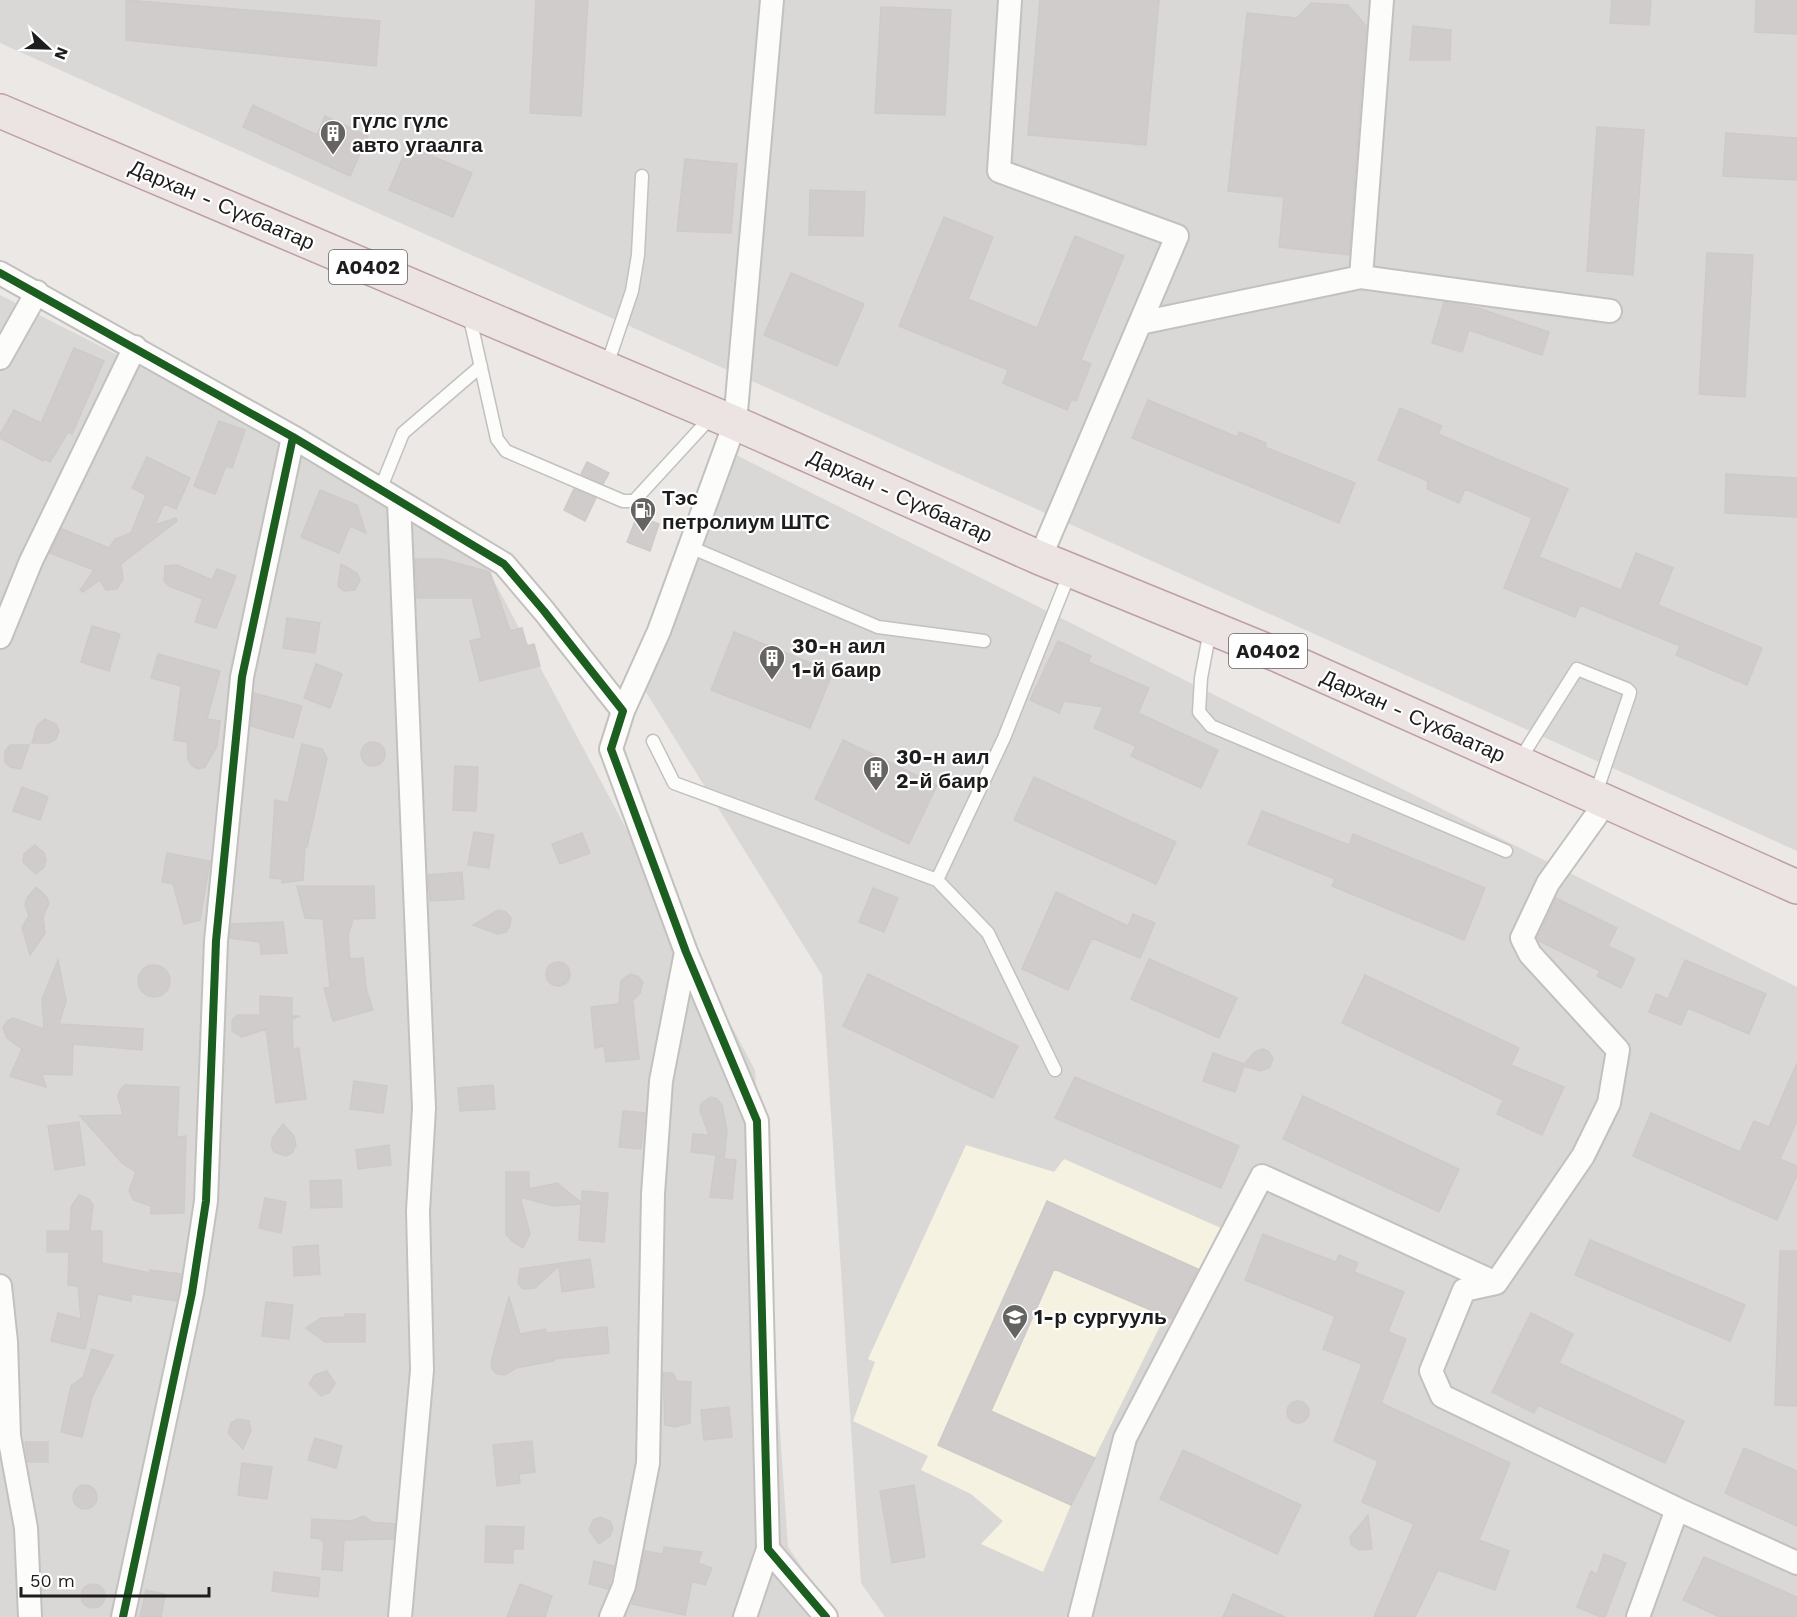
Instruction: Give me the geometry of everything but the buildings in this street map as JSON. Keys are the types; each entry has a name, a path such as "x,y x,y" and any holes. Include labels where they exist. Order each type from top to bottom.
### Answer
{"highway":[{"name":"Дархан - Сүхбаатар","path":"0,111 725,419 1041,558 1210,627 1797,887"}],"street":[{"path":"745,1617 768,1549 756,1121 686,952 611,749 622,711 659,631 690,547 725,419 772,0"},
{"path":"1010,0 999,171 1177,236 1041,558"},
{"path":"1361,277 1382,0"},
{"path":"0,273 292,437 504,564 622,711"},
{"path":"1140,323 1361,277 1610,310"},
{"path":"0,358 37,292"},
{"path":"0,637 31,561 135,347"},
{"path":"123,1617 192,1293 206,1201 216,941 242,677 292,437"},
{"path":"389,495 424,1108 418,1210 422,1370 400,1617"},
{"path":"1600,800 1548,883 1522,938 1530,954 1618,1050 1609,1103 1583,1156 1496,1283 1464,1290 1431,1371 1442,1396 1677,1509 1797,1563"},
{"path":"611,1617 624,1586 648,1463 654,1171 661,1081 686,952"},
{"path":"1080,1617 1125,1438 1262,1176 1496,1283"},
{"path":"0,1286 6,1342 9,1436 26,1528 30,1617"},
{"path":"1638,1617 1677,1509"},
{"path":"768,1549 826,1617"}],"lane":[{"path":"606,368 632,291 638,255 642,176"},
{"path":"468,310 497,439 506,451 623,501 634,501 725,419"},
{"path":"389,495 403,433 481,366"},
{"path":"690,547 878,627 984,641"},
{"path":"937,880 1009,728 1071,570"},
{"path":"1210,627 1201,678 1199,712 1211,726 1506,851"},
{"path":"1518,763 1577,669 1627,689 1629,696 1600,800"},
{"path":"653,741 674,783 937,880 988,933 1056,1070"}],"shaded area":[{"path":"0,0 1797,0 1797,851 0,43"},
{"path":"0,295 469,534 755,1070 788,1547 836,1617 0,1617"},
{"path":"736,455 1797,987 1797,1617 885,1617 861,1583 822,975 644,689"},
{"name":"1-р сургууль","path":"966,1145 1054,1172 1064,1159 1221,1228 1175,1321 1165,1316 1071,1505 1043,1572 981,1544 1003,1521 971,1494 921,1470 928,1456 853,1421 875,1362 868,1359"}],"cycle path":[{"path":"0,273 293,437 504,564 623,711 611,749 686,952 757,1121 768,1549 826,1617"},
{"path":"123,1617 192,1293 206,1201 216,941 242,677 293,437"}],"place":[{"name":"гүлс гүлс авто угаалга","path":"333,156"},
{"name":"Тэс петролиум ШТС","path":"643,533"},
{"name":"30-н аил 1-й баир","path":"772,681"},
{"name":"30-н аил 2-й баир","path":"876,792"},
{"name":"1-р сургууль","path":"1015,1340"}]}
